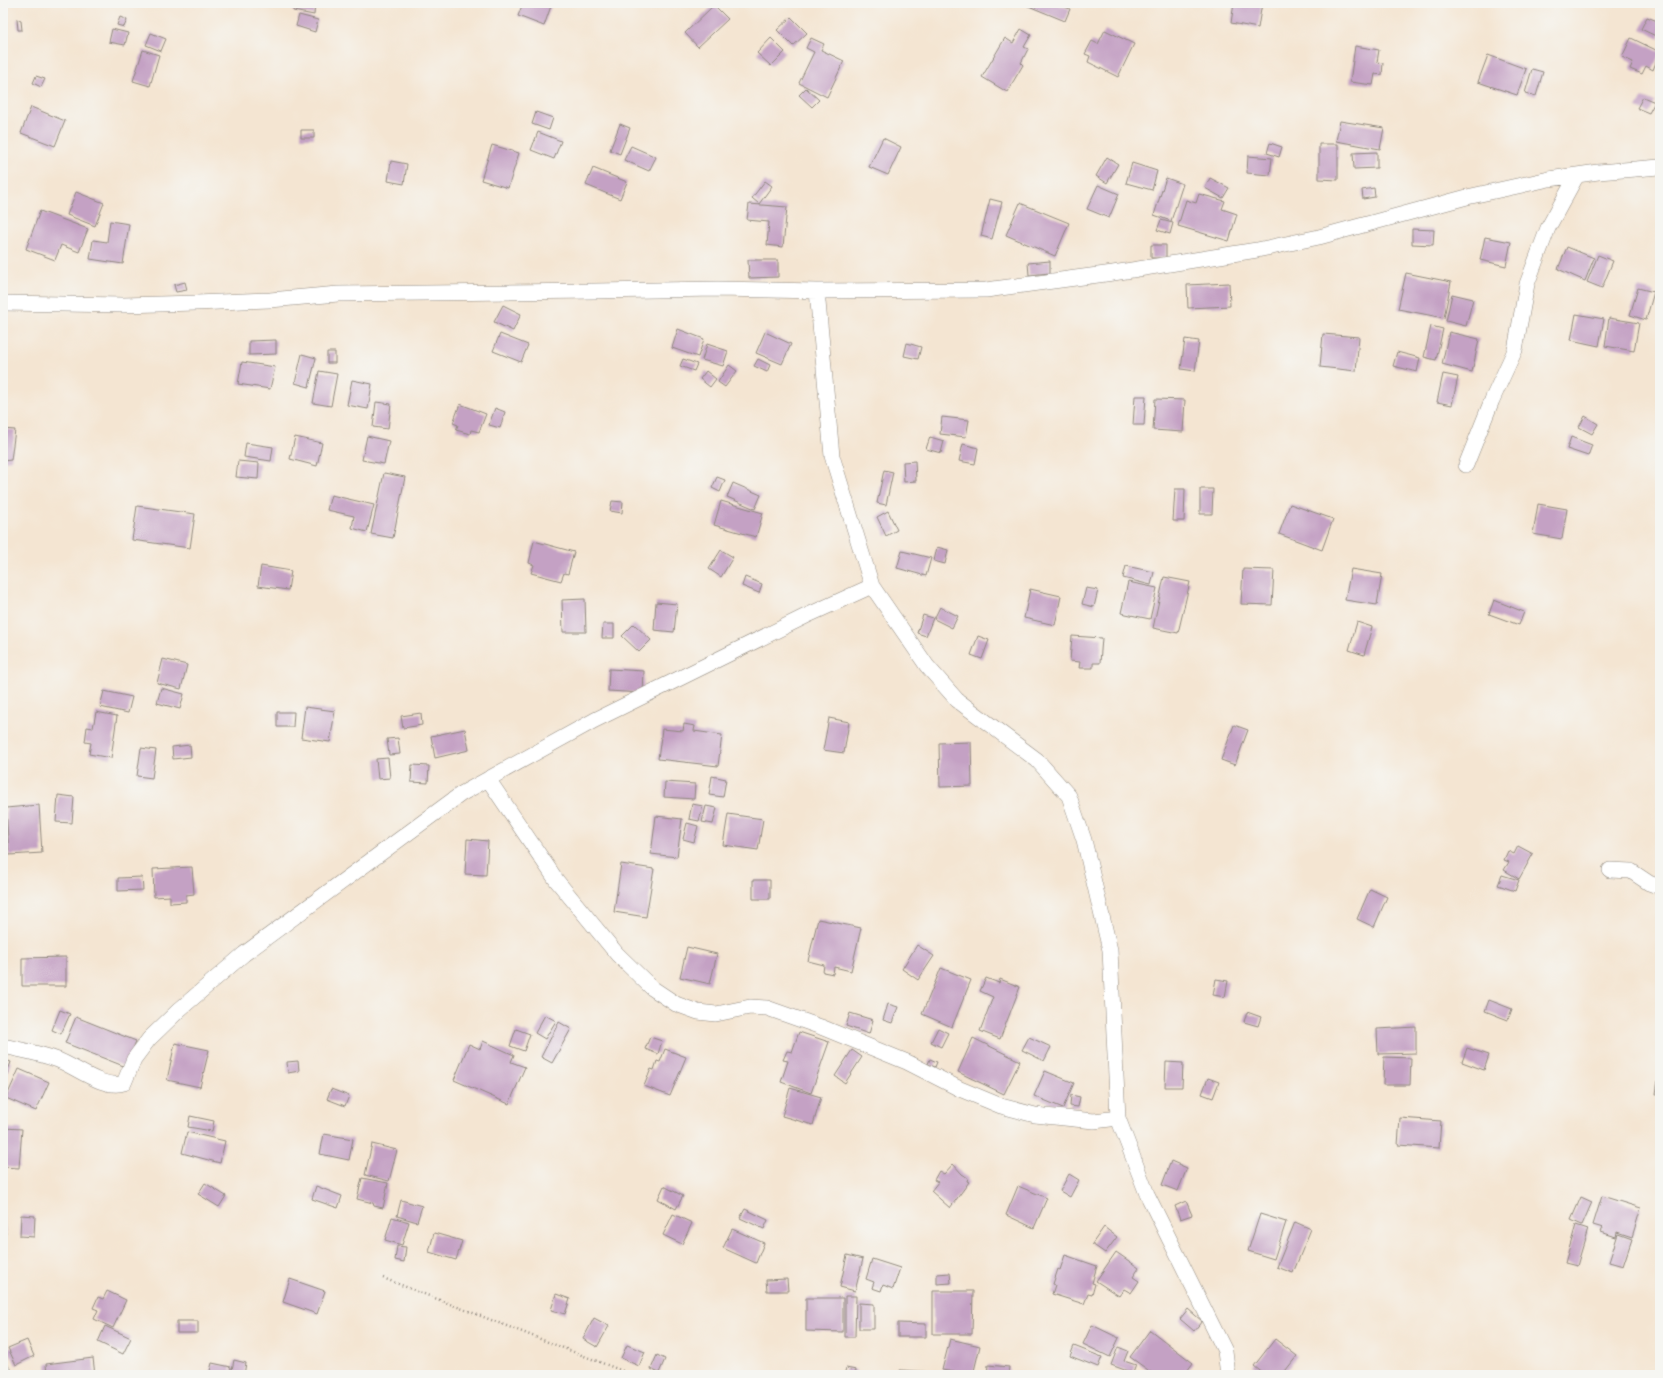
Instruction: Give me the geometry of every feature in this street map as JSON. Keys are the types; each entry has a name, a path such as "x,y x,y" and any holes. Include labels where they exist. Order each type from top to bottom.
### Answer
{"street":[{"path":"3,304 196,303 270,300 338,294 718,289 817,291 986,290 1113,273 1272,247 1319,237 1474,196 1549,179 1660,167"},
{"path":"1466,465 1492,400 1515,350 1527,284 1548,228 1578,175"},
{"path":"817,291 832,456 872,586 927,666 957,700 1037,760 1069,796 1084,840 1110,950 1118,1118 1147,1194 1225,1351 1228,1375"},
{"path":"3,1046 58,1060 103,1082 117,1086 124,1083 134,1059 149,1039 179,1010 244,954 461,794 595,720 753,644 806,616 872,586"},
{"path":"488,780 557,881 617,954 652,988 676,1004 698,1012 716,1014 750,1007 767,1008 821,1027 906,1062 960,1089 1001,1106 1043,1116 1094,1121 1118,1118"},
{"path":"1610,870 1631,871 1649,883 1660,887"},
{"path":"3,1370 4,1375"}],"path":[{"path":"383,1278 632,1375"}],"building":[{"path":"294,3 315,3 314,15 293,11"},
{"path":"523,3 543,3 551,6 544,26 518,16"},
{"path":"1027,3 1055,3 1070,9 1065,21 1026,5"},
{"path":"1234,3 1262,3 1258,28 1231,23"},
{"path":"714,5 728,19 698,47 685,33"},
{"path":"299,15 318,20 315,32 296,26"},
{"path":"120,17 127,20 124,27 117,25"},
{"path":"791,17 807,33 793,46 777,30"},
{"path":"1647,17 1660,22 1660,38 1641,29"},
{"path":"17,19 21,21 22,30 18,30"},
{"path":"112,29 128,33 125,45 109,42"},
{"path":"1021,29 1031,35 1024,47 1028,49 1021,63 1023,65 1007,92 982,77 1005,38 1013,43"},
{"path":"1105,30 1134,44 1118,77 1088,62 1090,56 1085,54 1092,41 1098,44"},
{"path":"151,33 166,39 161,51 146,45"},
{"path":"771,38 785,52 771,66 757,53"},
{"path":"811,38 824,44 821,50 844,61 827,97 799,83 814,52 806,48"},
{"path":"1631,38 1660,52 1653,70 1646,66 1642,74 1630,69 1633,62 1622,57"},
{"path":"1355,46 1379,50 1377,62 1383,63 1382,75 1375,74 1373,85 1350,82"},
{"path":"143,50 159,55 150,86 133,81"},
{"path":"1488,55 1526,69 1517,95 1478,82"},
{"path":"1532,69 1543,72 1536,96 1525,93"},
{"path":"36,76 45,79 41,87 33,83"},
{"path":"806,88 819,100 812,107 799,95"},
{"path":"1643,97 1655,102 1649,113 1637,108"},
{"path":"31,107 65,121 55,146 21,133"},
{"path":"536,112 553,118 549,130 532,124"},
{"path":"1340,121 1384,128 1380,149 1336,141"},
{"path":"620,124 630,128 620,154 610,150"},
{"path":"301,130 314,130 314,138 301,138"},
{"path":"538,132 561,141 554,159 531,150"},
{"path":"883,138 901,147 888,175 869,167"},
{"path":"1270,143 1282,147 1279,157 1267,153"},
{"path":"1319,144 1338,144 1338,180 1319,179"},
{"path":"492,145 519,153 508,188 481,180"},
{"path":"631,146 656,157 649,171 624,160"},
{"path":"1377,152 1377,168 1354,169 1353,153"},
{"path":"1248,156 1272,158 1270,175 1247,173"},
{"path":"1107,157 1118,164 1107,183 1096,176"},
{"path":"391,161 407,164 404,184 388,181"},
{"path":"1132,163 1157,171 1152,190 1126,183"},
{"path":"593,168 627,182 620,199 586,185"},
{"path":"1166,178 1183,184 1171,221 1154,215"},
{"path":"1210,178 1229,188 1223,198 1205,188"},
{"path":"765,181 772,186 759,204 752,198"},
{"path":"1098,185 1119,194 1109,218 1087,209"},
{"path":"1374,188 1375,197 1363,199 1362,190"},
{"path":"76,192 104,203 95,226 67,215"},
{"path":"1199,194 1225,201 1222,209 1237,214 1229,241 1178,226 1186,200 1196,203"},
{"path":"990,199 1002,202 992,239 981,236"},
{"path":"1020,203 1069,223 1055,256 1006,235"},
{"path":"749,204 787,207 783,247 767,245 769,222 747,220"},
{"path":"40,211 88,229 79,252 61,245 55,260 26,249"},
{"path":"1161,220 1173,223 1170,234 1157,230"},
{"path":"110,221 129,224 123,264 90,259 93,240 107,242"},
{"path":"1412,229 1434,230 1433,245 1412,244"},
{"path":"1485,237 1511,242 1506,266 1480,260"},
{"path":"1151,245 1166,245 1166,258 1151,258"},
{"path":"1567,247 1594,258 1585,281 1558,269"},
{"path":"1598,255 1613,261 1602,288 1587,282"},
{"path":"748,260 778,260 778,277 749,278"},
{"path":"1050,261 1050,273 1029,275 1028,263"},
{"path":"1406,273 1451,282 1444,318 1398,309"},
{"path":"185,282 187,290 176,292 174,285"},
{"path":"1229,283 1230,306 1188,308 1187,285"},
{"path":"1638,288 1654,292 1646,320 1630,315"},
{"path":"1452,294 1473,299 1466,326 1446,321"},
{"path":"503,305 521,314 513,331 494,322"},
{"path":"1576,314 1604,319 1599,346 1571,340"},
{"path":"1609,318 1639,323 1634,351 1605,346"},
{"path":"1431,326 1443,329 1436,360 1424,357"},
{"path":"678,329 704,339 698,357 672,348"},
{"path":"765,332 791,344 782,364 756,353"},
{"path":"1449,332 1479,339 1472,372 1442,364"},
{"path":"500,334 528,345 521,362 493,351"},
{"path":"1323,334 1359,337 1356,371 1320,367"},
{"path":"1185,339 1199,341 1195,371 1181,369"},
{"path":"276,340 276,354 249,355 249,341"},
{"path":"907,343 921,347 918,359 904,356"},
{"path":"707,344 728,351 723,366 702,360"},
{"path":"327,352 335,352 335,363 327,363"},
{"path":"1397,352 1420,358 1417,372 1393,366"},
{"path":"302,354 316,358 309,387 295,383"},
{"path":"683,359 697,364 694,371 680,366"},
{"path":"758,359 770,365 767,372 754,366"},
{"path":"242,362 275,367 270,389 238,384"},
{"path":"729,365 737,371 725,387 718,382"},
{"path":"319,371 337,374 331,406 313,403"},
{"path":"706,371 716,379 710,387 700,379"},
{"path":"1443,374 1458,377 1452,405 1437,402"},
{"path":"352,380 372,384 368,409 347,405"},
{"path":"1135,396 1146,396 1144,425 1133,425"},
{"path":"1155,399 1185,400 1183,432 1153,430"},
{"path":"376,402 391,404 388,429 373,427"},
{"path":"460,404 486,414 479,432 471,430 470,434 456,430 458,425 453,423"},
{"path":"495,408 505,412 500,428 489,425"},
{"path":"1585,416 1598,424 1592,434 1579,427"},
{"path":"942,417 969,420 966,437 940,434"},
{"path":"3,429 15,430 11,460 3,461"},
{"path":"367,436 389,441 384,464 362,460"},
{"path":"295,437 322,443 317,466 290,459"},
{"path":"930,437 944,441 941,453 926,449"},
{"path":"1571,437 1592,445 1588,456 1567,449"},
{"path":"246,443 273,447 271,461 244,457"},
{"path":"963,444 978,448 975,464 959,461"},
{"path":"238,461 259,463 258,479 236,477"},
{"path":"915,461 916,481 904,482 903,462"},
{"path":"884,470 893,472 886,505 877,503"},
{"path":"384,473 405,477 393,538 371,534"},
{"path":"717,477 725,480 720,492 712,488"},
{"path":"733,483 761,495 755,509 727,497"},
{"path":"1175,489 1185,489 1184,521 1173,521"},
{"path":"1200,489 1213,489 1212,514 1200,514"},
{"path":"331,495 374,505 367,532 352,528 354,516 327,510"},
{"path":"612,501 623,502 622,513 610,511"},
{"path":"721,501 763,513 756,537 714,525"},
{"path":"1290,504 1333,519 1322,550 1279,534"},
{"path":"1538,504 1567,509 1562,539 1533,534"},
{"path":"137,506 195,514 190,548 132,540"},
{"path":"888,511 897,530 886,536 877,517"},
{"path":"534,541 574,552 568,574 564,573 561,581 531,573 534,565 529,563"},
{"path":"937,547 948,550 945,564 934,561"},
{"path":"721,550 733,557 721,577 709,569"},
{"path":"902,551 931,558 926,576 897,568"},
{"path":"261,566 291,571 288,590 258,586"},
{"path":"1126,566 1154,572 1151,585 1123,578"},
{"path":"1243,569 1274,570 1272,605 1241,604"},
{"path":"1351,569 1382,574 1377,605 1345,600"},
{"path":"745,577 762,584 759,593 742,586"},
{"path":"1164,577 1190,582 1178,633 1153,628"},
{"path":"1128,582 1157,588 1150,619 1121,613"},
{"path":"1086,588 1098,590 1094,607 1082,604"},
{"path":"1030,589 1061,596 1055,625 1024,618"},
{"path":"585,599 586,632 563,632 562,600"},
{"path":"1494,600 1524,612 1519,625 1489,614"},
{"path":"656,602 677,604 674,632 654,630"},
{"path":"940,607 958,616 952,628 934,619"},
{"path":"923,615 933,618 926,636 917,633"},
{"path":"1357,622 1372,627 1364,655 1349,650"},
{"path":"603,624 614,624 614,638 602,638"},
{"path":"634,624 651,640 639,652 622,636"},
{"path":"978,636 989,640 982,659 971,655"},
{"path":"1072,636 1102,638 1100,663 1093,663 1093,668 1079,668 1080,662 1070,661"},
{"path":"163,659 187,665 181,689 157,683"},
{"path":"609,669 644,671 643,693 608,691"},
{"path":"161,688 184,694 180,709 157,703"},
{"path":"104,691 132,697 128,713 100,707"},
{"path":"305,707 335,711 330,742 301,738"},
{"path":"96,712 117,716 111,758 89,754 91,743 85,742 87,727 93,728"},
{"path":"277,712 294,712 293,727 277,727"},
{"path":"421,713 422,725 403,728 401,716"},
{"path":"829,718 849,722 844,753 823,750"},
{"path":"684,724 695,726 694,731 722,735 718,766 658,759 662,729 683,731"},
{"path":"1234,725 1248,730 1235,765 1221,760"},
{"path":"465,729 469,750 435,758 431,736"},
{"path":"398,738 400,754 389,755 387,739"},
{"path":"971,742 972,786 940,787 939,743"},
{"path":"190,745 191,757 173,759 172,747"},
{"path":"141,748 156,750 152,778 137,776"},
{"path":"388,758 390,778 378,779 376,759"},
{"path":"412,765 429,766 428,783 411,782"},
{"path":"712,776 726,779 723,797 709,795"},
{"path":"665,782 695,784 694,799 664,797"},
{"path":"58,795 74,797 72,823 56,822"},
{"path":"692,804 703,806 699,821 689,819"},
{"path":"39,805 42,853 9,855 6,808"},
{"path":"706,806 717,808 713,824 702,822"},
{"path":"728,814 763,819 758,850 723,845"},
{"path":"656,816 682,819 677,857 651,854"},
{"path":"687,823 698,826 694,842 683,839"},
{"path":"467,839 488,841 486,875 465,874"},
{"path":"1518,846 1533,854 1519,879 1504,870 1509,862 1504,860 1508,851 1514,854"},
{"path":"621,864 654,869 646,917 614,912"},
{"path":"192,867 194,894 186,895 186,902 170,903 170,896 154,897 153,869"},
{"path":"1502,875 1519,880 1515,891 1498,885"},
{"path":"142,877 143,890 118,891 118,878"},
{"path":"753,880 770,880 770,899 753,899"},
{"path":"1370,889 1387,897 1374,927 1357,919"},
{"path":"818,919 861,928 851,971 834,967 833,974 823,972 824,965 808,961"},
{"path":"917,945 934,956 918,980 902,969"},
{"path":"687,947 717,954 710,984 680,977"},
{"path":"66,957 66,986 22,986 22,958"},
{"path":"941,968 971,980 952,1027 922,1014"},
{"path":"986,978 999,983 1000,979 1020,987 1000,1039 980,1031 993,997 980,991"},
{"path":"1216,979 1228,981 1225,997 1213,995"},
{"path":"1489,1000 1512,1009 1508,1020 1485,1011"},
{"path":"888,1004 898,1007 892,1023 883,1020"},
{"path":"60,1010 70,1014 61,1034 52,1030"},
{"path":"1247,1012 1261,1017 1258,1026 1244,1022"},
{"path":"850,1013 873,1020 869,1034 846,1026"},
{"path":"545,1015 556,1021 545,1039 535,1033"},
{"path":"76,1017 136,1041 126,1067 65,1043"},
{"path":"559,1022 571,1029 552,1063 541,1057"},
{"path":"1416,1027 1416,1053 1378,1054 1377,1029"},
{"path":"938,1028 948,1033 941,1047 931,1042"},
{"path":"516,1029 530,1034 524,1051 510,1046"},
{"path":"799,1032 829,1042 811,1093 781,1082 788,1061 783,1060 787,1051 792,1052"},
{"path":"650,1037 662,1041 658,1054 645,1049"},
{"path":"1029,1037 1051,1047 1044,1061 1022,1050"},
{"path":"973,1038 1020,1061 1004,1094 958,1072"},
{"path":"483,1041 514,1055 511,1062 525,1067 509,1104 454,1080 469,1044 480,1049"},
{"path":"175,1043 209,1050 200,1087 167,1080"},
{"path":"1467,1048 1489,1055 1484,1070 1462,1062"},
{"path":"665,1049 686,1057 670,1096 644,1086 651,1069 654,1070 657,1061 660,1062"},
{"path":"852,1050 862,1057 845,1083 835,1076"},
{"path":"1384,1057 1411,1058 1410,1085 1383,1085"},
{"path":"3,1059 11,1062 6,1076 3,1075"},
{"path":"930,1059 937,1062 935,1067 928,1064"},
{"path":"298,1061 299,1071 288,1073 287,1062"},
{"path":"1166,1062 1183,1063 1182,1087 1165,1087"},
{"path":"19,1069 49,1082 36,1111 6,1098"},
{"path":"1045,1071 1074,1083 1063,1108 1034,1096"},
{"path":"1659,1073 1660,1094 1656,1094"},
{"path":"1208,1078 1219,1082 1213,1098 1202,1094"},
{"path":"790,1088 821,1097 813,1125 782,1116"},
{"path":"331,1089 349,1096 345,1106 327,1099"},
{"path":"1071,1095 1080,1097 1078,1107 1070,1106"},
{"path":"190,1116 214,1121 212,1131 188,1127"},
{"path":"1400,1118 1441,1121 1439,1148 1398,1145"},
{"path":"3,1128 22,1129 19,1168 3,1167"},
{"path":"187,1132 225,1141 220,1163 182,1153"},
{"path":"324,1134 353,1139 349,1160 320,1154"},
{"path":"372,1144 397,1150 389,1181 365,1175"},
{"path":"1171,1161 1187,1168 1178,1191 1162,1185"},
{"path":"953,1164 968,1178 967,1181 969,1182 950,1208 931,1191 938,1182 934,1180 939,1171 944,1174"},
{"path":"1069,1174 1079,1180 1070,1197 1060,1191"},
{"path":"362,1178 388,1183 383,1208 374,1206 373,1203 357,1199"},
{"path":"205,1183 226,1196 219,1207 198,1194"},
{"path":"316,1186 342,1196 338,1208 312,1199"},
{"path":"664,1186 683,1196 676,1209 658,1199"},
{"path":"1018,1186 1047,1198 1034,1228 1006,1215"},
{"path":"1602,1196 1641,1208 1632,1237 1617,1232 1616,1237 1601,1232 1603,1228 1593,1225"},
{"path":"1581,1197 1592,1202 1582,1225 1571,1220"},
{"path":"401,1200 422,1206 417,1222 397,1216"},
{"path":"1186,1201 1192,1215 1180,1219 1175,1206"},
{"path":"745,1209 768,1220 764,1229 740,1218"},
{"path":"673,1214 692,1223 682,1244 663,1235"},
{"path":"1260,1214 1286,1222 1274,1259 1248,1251"},
{"path":"21,1215 35,1216 34,1237 20,1236"},
{"path":"3,1216 6,1234 3,1235"},
{"path":"392,1217 409,1222 402,1245 385,1240"},
{"path":"1295,1222 1311,1229 1293,1273 1277,1267"},
{"path":"1576,1225 1588,1229 1577,1266 1565,1263"},
{"path":"1104,1227 1117,1237 1105,1253 1092,1244"},
{"path":"732,1229 764,1243 756,1263 723,1248"},
{"path":"434,1233 462,1241 456,1260 429,1252"},
{"path":"1618,1234 1632,1239 1623,1266 1609,1262"},
{"path":"397,1246 406,1247 404,1262 395,1260"},
{"path":"1116,1252 1139,1268 1133,1277 1139,1281 1131,1293 1124,1289 1119,1296 1096,1281"},
{"path":"847,1255 863,1259 855,1291 840,1287"},
{"path":"1065,1255 1097,1266 1092,1283 1095,1284 1092,1295 1088,1294 1084,1304 1052,1294 1055,1285 1053,1284 1058,1269 1060,1270"},
{"path":"872,1259 900,1268 893,1289 883,1285 881,1291 872,1288 874,1282 866,1279"},
{"path":"950,1273 951,1283 937,1284 937,1274"},
{"path":"290,1279 325,1291 317,1314 283,1302"},
{"path":"787,1279 788,1291 767,1291 766,1280"},
{"path":"107,1291 126,1300 113,1328 94,1319 98,1310 93,1308 98,1297 103,1299"},
{"path":"933,1291 973,1291 972,1334 933,1334"},
{"path":"556,1294 570,1299 565,1314 551,1310"},
{"path":"845,1296 856,1296 855,1337 845,1337"},
{"path":"806,1298 843,1298 843,1332 806,1331"},
{"path":"859,1303 874,1304 874,1329 859,1329"},
{"path":"1188,1309 1202,1321 1194,1331 1180,1319"},
{"path":"594,1318 609,1326 597,1347 583,1339"},
{"path":"177,1321 198,1321 198,1333 177,1333"},
{"path":"898,1323 926,1324 926,1337 898,1337"},
{"path":"1092,1325 1119,1338 1110,1357 1083,1344"},
{"path":"105,1326 131,1338 123,1354 98,1342"},
{"path":"1150,1330 1193,1363 1184,1375 1155,1375 1130,1357"},
{"path":"950,1339 980,1346 973,1375 942,1370"},
{"path":"1275,1339 1297,1356 1282,1375 1265,1375 1254,1366"},
{"path":"27,1340 34,1356 16,1365 8,1348"},
{"path":"627,1345 645,1352 639,1366 621,1358"},
{"path":"1074,1346 1102,1357 1098,1367 1070,1356"},
{"path":"1118,1347 1128,1351 1124,1361 1136,1365 1133,1373 1111,1365"},
{"path":"657,1355 665,1359 659,1373 651,1369"},
{"path":"93,1358 95,1375 47,1375 46,1364"},
{"path":"234,1360 246,1363 244,1375 231,1375"},
{"path":"212,1363 231,1367 230,1375 209,1375"},
{"path":"988,1365 1009,1367 1008,1375 987,1375"},
{"path":"846,1368 856,1370 855,1375 844,1375"},
{"path":"900,1370 935,1372 934,1375 900,1375"}]}
